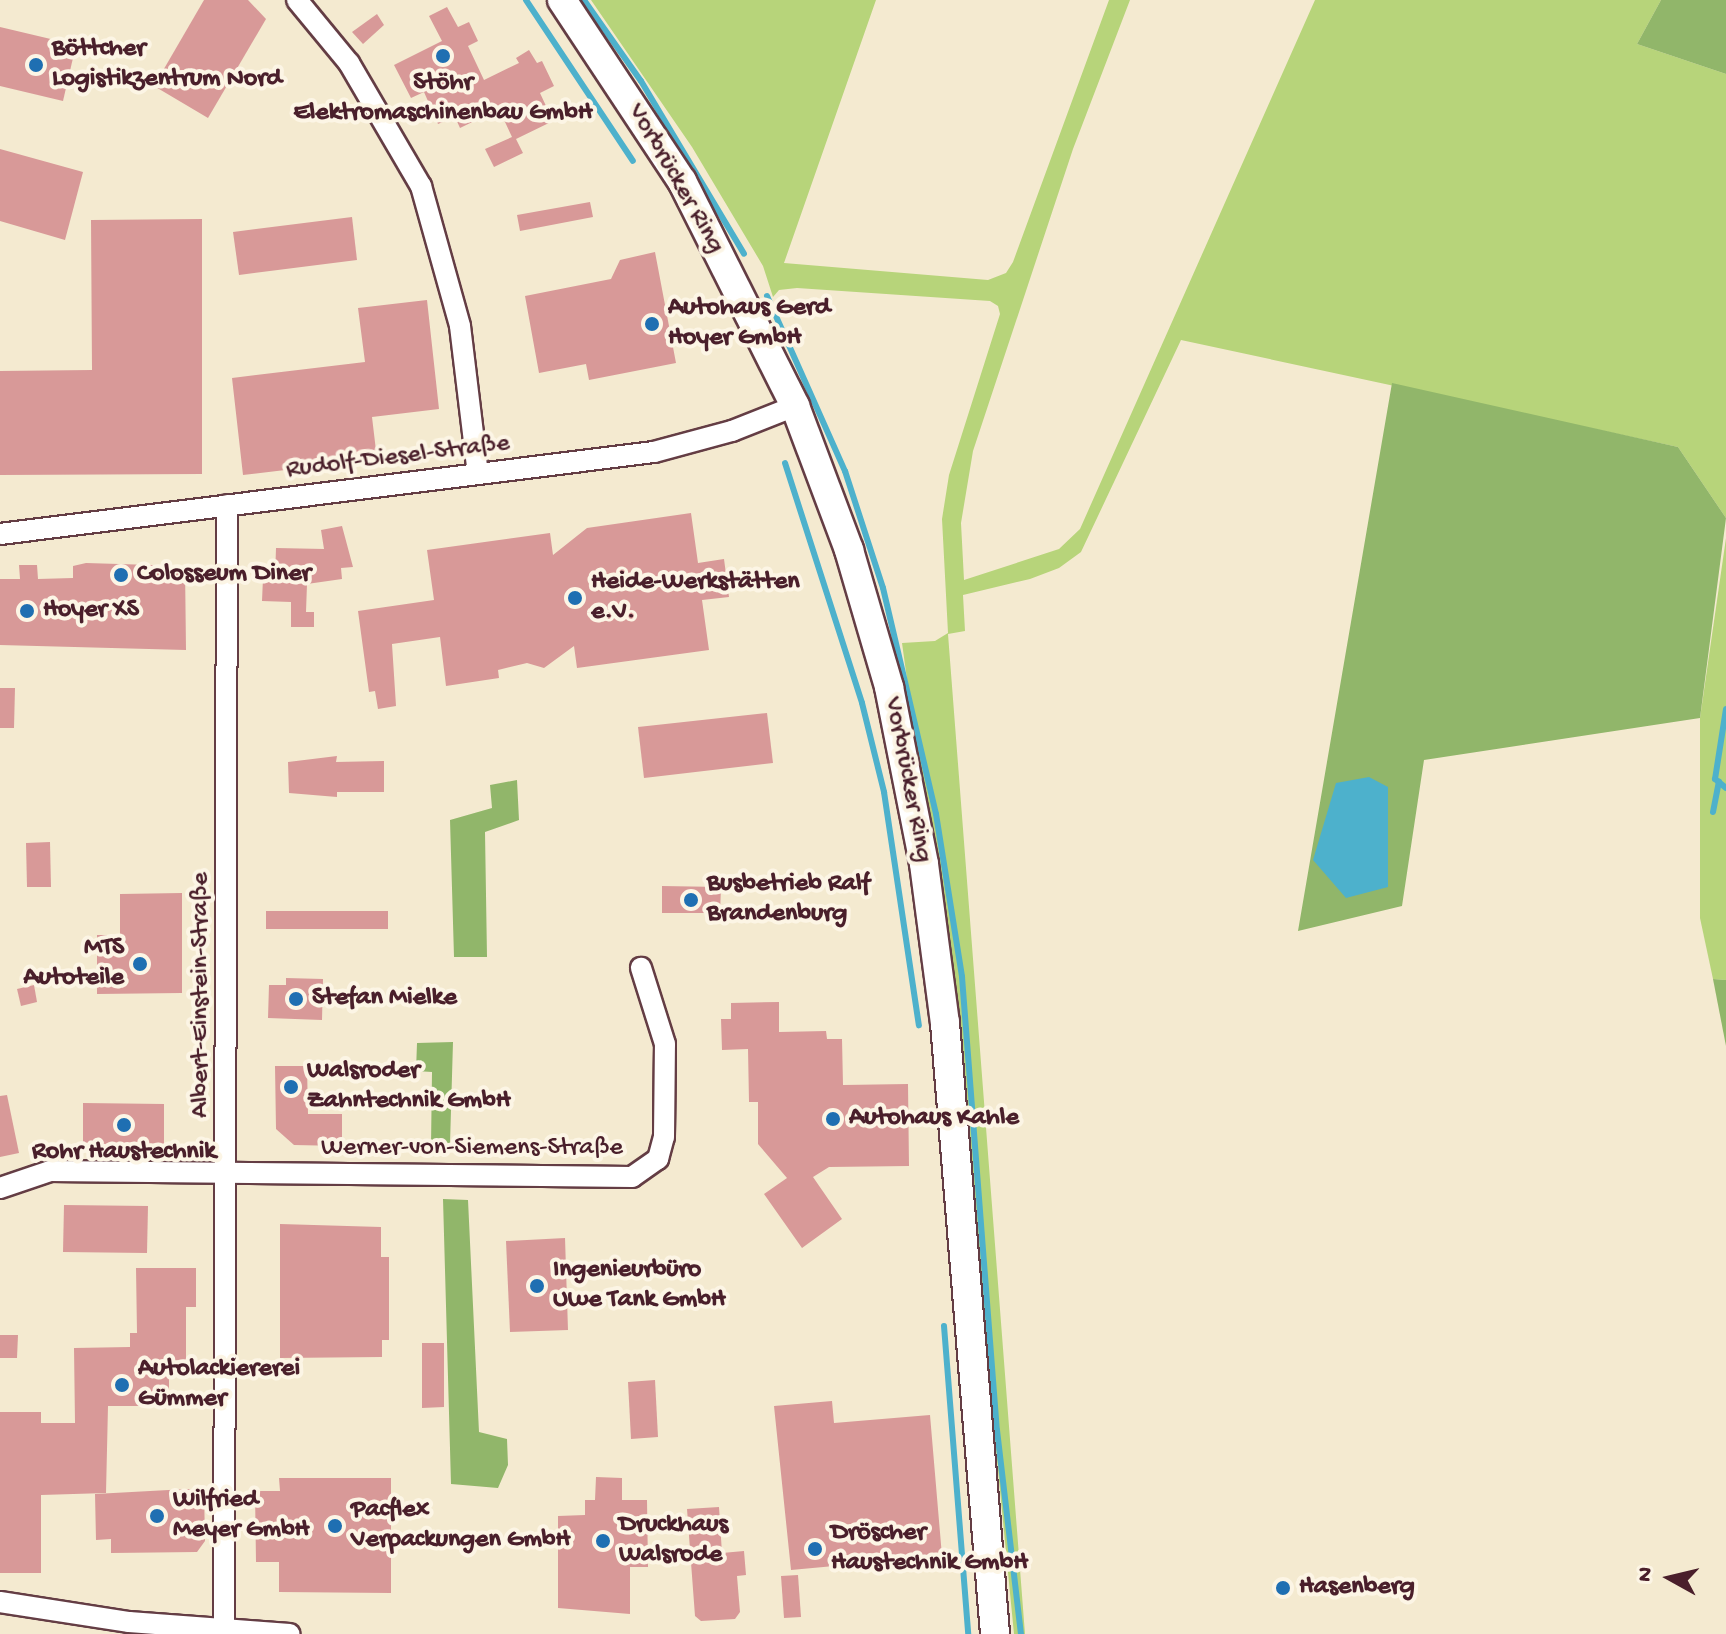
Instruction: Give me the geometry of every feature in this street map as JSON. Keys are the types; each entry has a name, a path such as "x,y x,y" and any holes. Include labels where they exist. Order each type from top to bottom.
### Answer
{"main road":[{"name":"Vorbrücker Ring","path":"562,0 682,181 795,406 849,550 889,687 924,864 945,1023 995,1634"}],"street":[{"path":"297,0 349,63 421,186 460,326 478,474"},
{"name":"Rudolf-Diesel-Straße","path":"0,534 654,452 732,431 795,406"},
{"name":"Albert-Einstein-Straße","path":"224,1629 228,1173 227,505"},
{"name":"Werner-von-Siemens-Straße","path":"228,1173 643,1173 662,1149 665,1044 641,968"},
{"path":"0,1188 50,1171 228,1173"},
{"path":"0,1602 129,1622 290,1634"}],"green space":[{"path":"591,0 876,0 784,263 988,280 1006,273 1013,262 1109,0 1130,0 1073,149 973,451 961,523 964,580 1059,549 1080,529 1315,0 1661,0 1637,44 1726,74 1726,518 1678,447 1181,340 1081,552 1059,568 1030,579 963,595 965,631 948,634 1025,1634 1014,1634 954,1019 902,643 935,641 948,633 942,519 949,475 1000,314 998,306 990,301 797,288 779,290 773,297 763,266 692,147"},
{"path":"1661,0 1726,0 1726,74 1637,44"},
{"path":"1392,383 1678,447 1726,518 1700,718 1424,760 1402,906 1298,931"},
{"path":"1726,538 1726,980 1713,979 1700,918 1700,718"},
{"path":"517,780 519,820 485,832 487,957 454,957 450,820 492,808 490,785"},
{"path":"1713,979 1726,980 1726,1046"},
{"path":"453,1042 450,1144 431,1145 432,1072 416,1071 417,1043"},
{"path":"443,1199 468,1200 479,1432 507,1439 508,1465 498,1488 451,1484"}],"water":[{"path":"1369,777 1388,787 1388,887 1346,898 1313,860 1336,783"}],"building":[{"path":"204,0 248,0 266,19 208,118 154,86"},
{"path":"447,7 458,27 469,22 478,41 468,46 484,80 519,63 516,58 529,50 537,63 542,61 554,86 540,93 553,121 516,139 523,153 494,167 485,149 512,137 499,109 460,128 455,117 438,124 424,92 411,98 394,65 442,41 429,16"},
{"path":"377,14 384,25 363,44 352,32"},
{"name":"Böttcher Logistikzentrum Nord","path":"0,27 76,45 63,101 0,86"},
{"path":"0,149 83,172 65,240 0,221"},
{"path":"590,202 593,217 520,231 517,215"},
{"path":"352,217 357,260 239,275 233,232"},
{"path":"202,219 202,474 0,475 0,371 92,370 91,220"},
{"path":"655,252 676,363 589,380 586,364 539,373 525,296 611,279 620,260"},
{"path":"427,300 439,409 372,417 377,459 243,475 232,378 365,362 358,308"},
{"name":"Heide-Werkstätten e.V.","path":"691,513 698,563 724,559 729,597 702,600 709,650 577,668 574,646 544,668 527,663 498,670 499,678 446,686 440,637 392,644 396,706 378,709 375,691 369,692 358,611 434,600 427,550 550,533 553,555 587,528"},
{"path":"342,526 353,567 341,568 342,579 307,584 306,612 314,612 314,627 291,627 291,602 262,601 263,578 275,578 276,548 324,549 321,530"},
{"path":"86,563 185,566 186,650 0,645 0,579 20,579 19,565 37,565 38,579 73,578 73,566"},
{"path":"0,688 15,688 14,728 0,728"},
{"path":"767,713 773,763 644,778 638,727"},
{"path":"337,756 336,762 384,761 384,792 337,792 337,797 289,793 288,762"},
{"path":"50,842 51,887 27,887 26,843"},
{"name":"Busbetrieb Ralf Brandenburg","path":"662,886 721,887 720,913 662,913"},
{"name":"MTS Autoteile","path":"182,893 182,993 97,994 97,935 120,935 120,894"},
{"path":"266,911 388,911 388,929 266,929"},
{"name":"Stefan Mielke","path":"286,978 323,979 322,1020 268,1018 269,985 286,985"},
{"path":"34,985 37,1002 21,1006 17,989"},
{"name":"Autohaus Kahle","path":"779,1002 779,1032 826,1031 827,1039 842,1039 843,1085 908,1084 909,1166 829,1167 813,1177 842,1219 802,1248 764,1194 787,1178 758,1144 758,1102 749,1102 748,1049 722,1050 721,1019 731,1019 731,1003"},
{"name":"Walsroder Zahntechnik GmbH","path":"275,1066 307,1066 308,1114 342,1114 342,1146 294,1145 276,1129"},
{"path":"7,1095 19,1153 0,1157 0,1096"},
{"name":"Rohr Haustechnik","path":"83,1103 164,1104 164,1146 83,1146"},
{"path":"64,1205 148,1206 147,1253 63,1252"},
{"path":"280,1224 381,1227 381,1257 389,1257 389,1340 382,1340 382,1357 280,1358"},
{"name":"Ingenieurbüro Uwe Tank GmbH","path":"565,1238 568,1330 510,1332 506,1241"},
{"path":"136,1268 196,1268 196,1307 186,1307 186,1364 169,1364 169,1406 108,1406 106,1493 41,1495 41,1573 0,1573 0,1412 41,1412 41,1423 75,1423 74,1348 130,1347 130,1333 137,1333"},
{"path":"0,1335 18,1335 17,1358 0,1358"},
{"path":"422,1343 444,1343 444,1407 422,1408"},
{"path":"655,1380 658,1437 631,1439 628,1382"},
{"path":"832,1401 834,1423 930,1415 942,1556 791,1570 774,1406"},
{"name":"Druckhaus Walsrode","path":"596,1477 622,1478 622,1500 647,1500 648,1567 630,1567 630,1614 558,1608 558,1516 585,1515 585,1500 595,1500"},
{"name":"Pacflex Verpackungen GmbH","path":"279,1478 391,1478 391,1593 279,1592 279,1562 256,1562 255,1491 280,1491"},
{"name":"Wilfried Meyer GmbH","path":"204,1489 205,1541 197,1552 111,1553 111,1539 96,1540 95,1494"},
{"path":"719,1507 722,1553 744,1551 746,1575 737,1576 740,1612 735,1619 701,1621 695,1616 687,1509"},
{"path":"798,1575 801,1617 784,1618 781,1576"}],"waterway":[{"path":"526,0 633,161"},
{"path":"584,0 641,81 744,254"},
{"path":"767,296 845,471 883,588 936,814 962,977 997,1430 1021,1634"},
{"path":"785,463 862,703 884,792 919,1025"},
{"path":"1726,709 1715,779 1726,788"},
{"path":"1713,812 1719,782"},
{"path":"944,1326 968,1634"}],"place":[{"name":"Stöhr Elektromaschinenbau GmbH","path":"443,56"},
{"name":"Böttcher Logistikzentrum Nord","path":"36,65"},
{"name":"Autohaus Gerd Hoyer GmbH","path":"652,324"},
{"name":"Colosseum Diner","path":"121,575"},
{"name":"Heide-Werkstätten e.V.","path":"575,598"},
{"name":"Hoyer XS","path":"27,611"},
{"name":"Busbetrieb Ralf Brandenburg","path":"691,900"},
{"name":"MTS Autoteile","path":"140,964"},
{"name":"Stefan Mielke","path":"296,999"},
{"name":"Walsroder Zahntechnik GmbH","path":"291,1087"},
{"name":"Autohaus Kahle","path":"833,1119"},
{"name":"Rohr Haustechnik","path":"124,1125"},
{"name":"Ingenieurbüro Uwe Tank GmbH","path":"537,1286"},
{"name":"Autolackiererei Gümmer","path":"122,1385"},
{"name":"Wilfried Meyer GmbH","path":"157,1516"},
{"name":"Pacflex Verpackungen GmbH","path":"335,1526"},
{"name":"Druckhaus Walsrode","path":"603,1541"},
{"name":"Dröscher Haustechnik GmbH","path":"815,1549"},
{"name":"Hasenberg","path":"1283,1588"}]}
